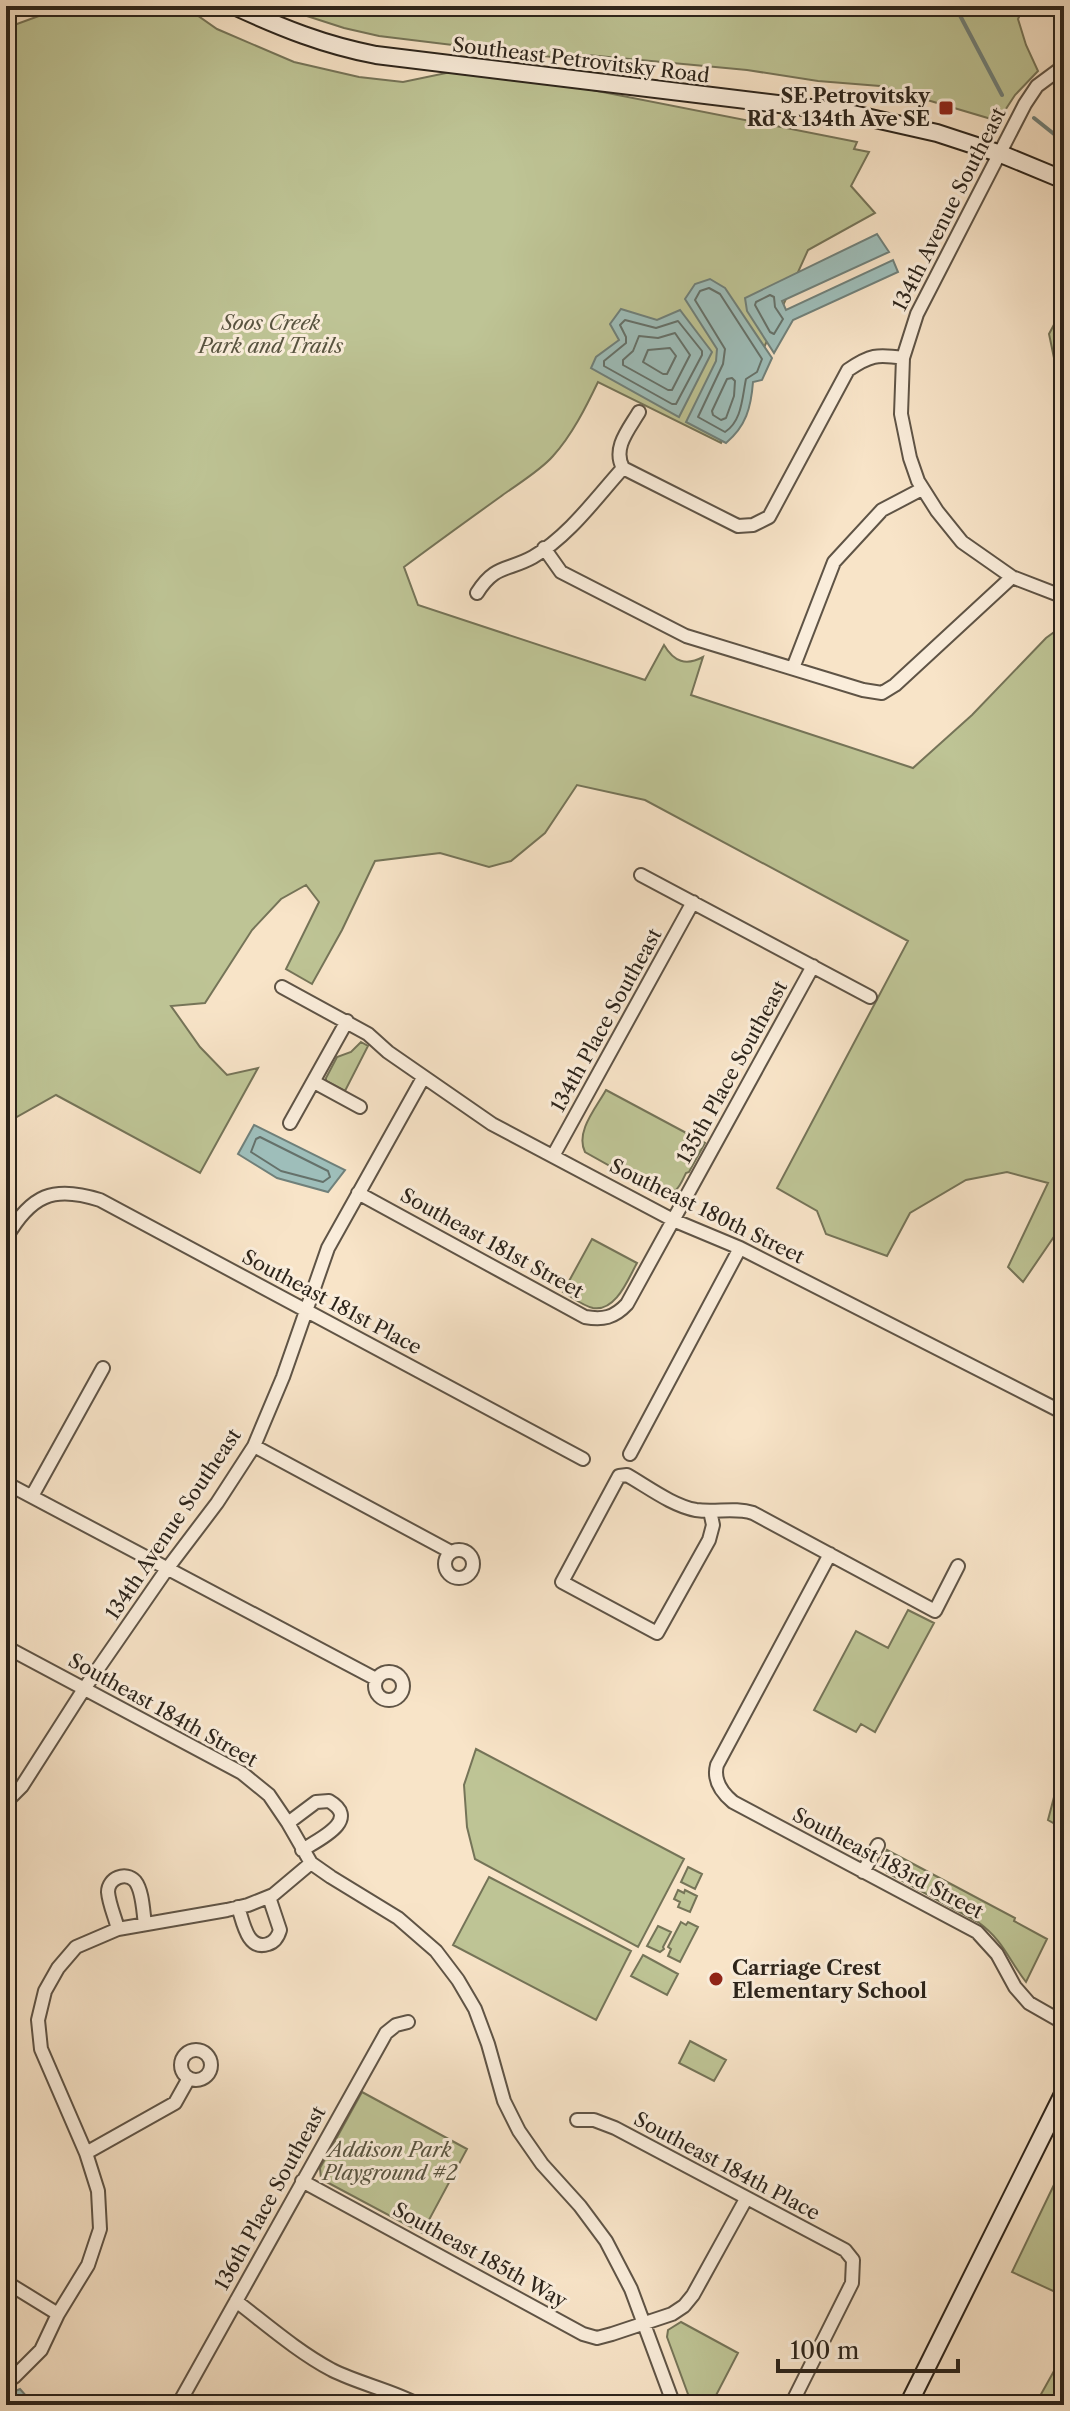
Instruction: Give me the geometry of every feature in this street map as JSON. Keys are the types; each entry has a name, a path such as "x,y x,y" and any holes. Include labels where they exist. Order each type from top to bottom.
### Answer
{"main road":[{"name":"Southeast Petrovitsky Road","path":"234,6 335,47 376,55 844,112 937,133 1001,154 1064,180"},
{"path":"908,2405 1064,2092"}],"street":[{"name":"134th Avenue Southeast","path":"1064,66 1037,86 1025,104 917,314 903,358 901,414 910,458 922,489 962,542 1012,577 1064,597"},
{"path":"639,412 621,445 619,454 623,468 738,526 753,525 769,517 848,370 865,359 881,354 903,358"},
{"path":"477,593 494,572 533,557 563,533 623,468"},
{"path":"793,668 834,562 882,510 922,489"},
{"path":"544,548 561,572 686,636 882,693 895,685 1012,577"},
{"path":"641,875 870,997"},
{"name":"134th Place Southeast","path":"553,1156 693,902"},
{"name":"135th Place Southeast","path":"610,1317 627,1304 813,966"},
{"name":"Southeast 180th Street","path":"282,987 368,1034 423,1078 492,1124 673,1220 740,1248 1064,1413"},
{"path":"290,1123 347,1021"},
{"name":"134th Avenue Southeast","path":"6,1802 22,1786 84,1689 254,1446 283,1377 328,1248 423,1078"},
{"path":"314,1082 360,1107"},
{"name":"Southeast 181st Street","path":"358,1193 585,1317 610,1317"},
{"name":"Southeast 181st Place","path":"6,1238 25,1212 42,1196 81,1194 100,1200 583,1459"},
{"path":"630,1454 740,1248"},
{"path":"32,1496 103,1368"},
{"path":"254,1446 451,1552"},
{"path":"710,1511 713,1525 709,1540 657,1633 562,1582 619,1476 627,1475 687,1508 710,1511 736,1509 753,1513 935,1611 958,1566"},
{"path":"6,1483 376,1679"},
{"name":"Southeast 183rd Street","path":"830,1554 717,1765 717,1782 723,1794 733,1802 977,1932 997,1954 1015,1987 1029,2003 1064,2023"},
{"name":"Southeast 184th Street","path":"6,1647 242,1773 269,1795 311,1863 398,1918 436,1951 475,2009 504,2101 519,2131 542,2164 606,2241 631,2289 674,2405"},
{"path":"288,1823 316,1802 329,1801 339,1810 336,1828 302,1850"},
{"path":"863,1872 878,1845"},
{"path":"6,2381 41,2350 58,2314 88,2265 100,2229 98,2191 86,2153 41,2049 38,2020 45,1991 58,1968 76,1947 118,1929 238,1907 269,1897 311,1863"},
{"path":"118,1929 108,1892 112,1882 120,1876 131,1878 138,1885 145,1924"},
{"path":"238,1907 248,1936 256,1944 266,1945 276,1940 280,1930 269,1897"},
{"name":"136th Place Southeast","path":"178,2405 386,2033 396,2025 408,2022"},
{"path":"86,2153 175,2103 189,2078"},
{"name":"Southeast 184th Place","path":"577,2120 594,2120 615,2128 845,2250 853,2260 852,2283 791,2405"},
{"name":"Southeast 185th Way","path":"302,2181 583,2334 597,2338 672,2314 684,2306 746,2199"},
{"path":"6,2282 58,2314"},
{"path":"236,2301 332,2370 399,2394 419,2405"}],"green space":[{"name":"Soos Creek Park and Trails","path":"66,6 184,6 217,29 294,62 359,77 403,82 475,67 857,142 854,149 869,152 851,186 875,213 808,250 721,443 598,382 572,430 548,462 404,567 418,605 645,680 664,645 681,661 703,657 691,695 913,768 972,715 1046,638 1064,625 1064,1226 1023,1282 1008,1267 1048,1183 1007,1172 966,1180 910,1213 887,1256 826,1234 817,1211 777,1188 908,941 645,800 577,785 545,833 511,861 489,867 440,853 375,861 312,984 286,969 319,902 306,885 281,899 252,930 205,1003 171,1006 200,1047 227,1075 258,1068 200,1173 56,1095 6,1123 6,28"},
{"path":"276,6 1024,6 1018,19 1038,71 1015,95 998,121 880,86 588,55 585,61 379,36"},
{"path":"1064,306 1064,406 1049,334"},
{"path":"361,1042 368,1046 345,1091 326,1081 337,1057 351,1052"},
{"path":"606,1090 705,1143 675,1191 660,1194 585,1152 585,1128"},
{"path":"592,1239 637,1263 615,1300 601,1308 585,1305 563,1292"},
{"path":"908,1610 934,1623 875,1732 861,1724 856,1732 814,1710 856,1631 888,1648"},
{"path":"476,1749 684,1859 638,1947 475,1859 467,1827 464,1785"},
{"path":"1064,1759 1064,1829 1048,1820"},
{"path":"887,1850 1015,1918 1014,1921 1047,1939 1026,1982 987,1929 886,1872 882,1861"},
{"path":"688,1867 702,1874 695,1889 681,1882"},
{"path":"489,1877 631,1951 596,2020 453,1945"},
{"path":"678,1890 697,1896 690,1912 678,1907 680,1902 674,1899"},
{"path":"681,1922 698,1927 680,1962 668,1956 671,1949 668,1947"},
{"path":"658,1926 671,1932 660,1952 647,1946"},
{"path":"643,1955 678,1974 667,1995 631,1976"},
{"path":"690,2041 726,2060 714,2081 679,2063"},
{"name":"Addison Park Playground #2","path":"362,2092 467,2149 422,2233 321,2179 320,2168"},
{"path":"1064,2164 1064,2296 1012,2272"},
{"path":"681,2322 738,2353 711,2405 692,2405 667,2337 668,2330"},
{"path":"1064,2353 1064,2405 1035,2405"}],"water":[{"path":"877,234 889,252 782,301 786,310 893,260 898,272 793,320 774,353 747,311 745,298"},
{"path":"710,279 725,288 772,358 762,380 753,382 743,423 726,443 686,422 716,361 717,349 685,299 695,284"},
{"path":"621,309 657,320 680,310 712,352 679,417 591,368 596,357 619,340 610,324"},
{"path":"254,1125 345,1170 328,1192 277,1178 238,1154"},
{"path":"20,2389 34,2405 6,2405 6,2395"}],"waterway":[{"path":"955,6 1002,95"},
{"path":"1034,118 1064,142"}],"place":[{"name":"SE Petrovitsky Rd & 134th Ave SE","path":"946,108"},
{"name":"Carriage Crest Elementary School","path":"716,1979"}]}
